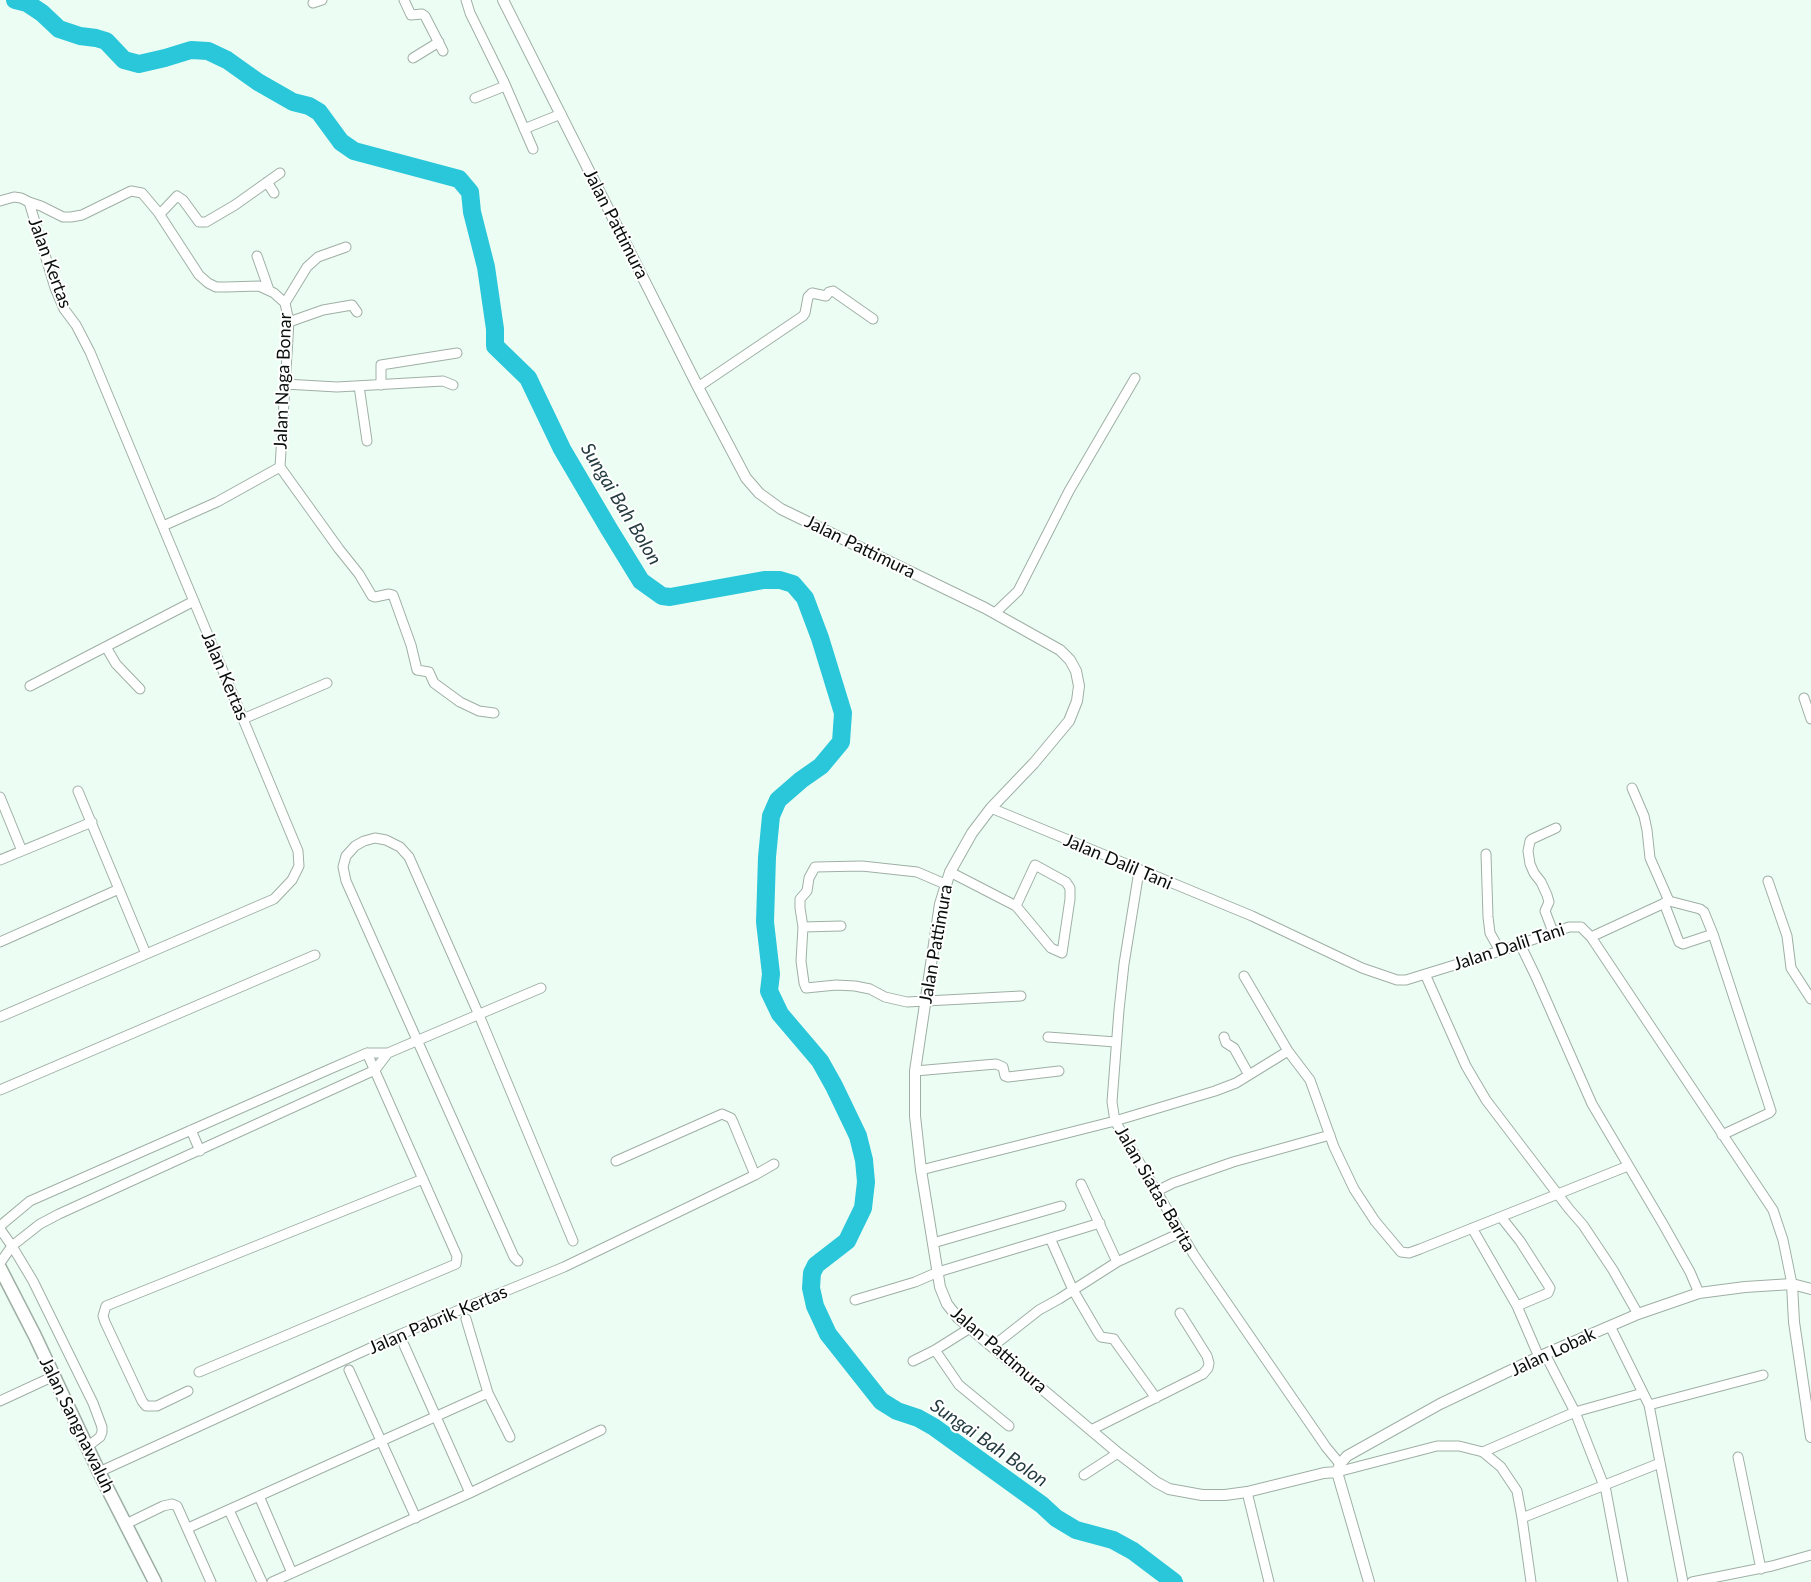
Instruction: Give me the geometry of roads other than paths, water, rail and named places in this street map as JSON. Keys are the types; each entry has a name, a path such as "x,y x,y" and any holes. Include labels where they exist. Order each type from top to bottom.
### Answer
{"main road":[{"name":"Jalan Sangnawaluh","path":"0,1268 4,1285 54,1376 99,1472 156,1582"}],"street":[{"path":"313,3 322,0"},
{"path":"404,0 411,15 422,14 426,16 443,52"},
{"path":"466,0 470,13 505,86 532,150"},
{"name":"Jalan Pattimura","path":"503,0 736,462 746,478 759,492 781,509 998,615 1060,650 1070,660 1076,672 1078,686 1077,701 1069,721 991,808 972,833 950,872 940,904 915,1071 915,1116 921,1170 933,1243 943,1296 947,1304 970,1328 1118,1453 1169,1490 1202,1495 1247,1492 1339,1468 1437,1446 1459,1446 1484,1452 1501,1467 1517,1491 1531,1582"},
{"path":"413,58 439,42"},
{"path":"475,98 505,86"},
{"path":"524,129 561,114"},
{"path":"160,214 174,198 180,197 202,223 220,215 280,173"},
{"path":"267,182 274,193"},
{"name":"Jalan Naga Bonar","path":"28,202 63,216 71,217 82,215 131,191 142,193 160,214 199,275 208,283 216,287 259,286 269,290 285,303 288,322 280,467 217,502 163,526"},
{"name":"Jalan Kertas","path":"0,201 14,197 22,198 28,202 55,288 64,309 76,325 90,352 298,850 299,866 292,880 274,899 0,1017"},
{"path":"285,303 307,267 318,257 346,247"},
{"path":"258,256 269,290"},
{"path":"698,387 803,316 808,297 812,293 826,296 829,292 833,291 873,319"},
{"path":"288,322 323,310 352,305 357,312"},
{"path":"381,385 381,365 457,353"},
{"path":"998,615 1018,591 1069,491 1135,378"},
{"path":"285,384 337,387 443,381 453,385"},
{"path":"359,386 367,441"},
{"path":"280,467 359,574 372,596 393,595 418,671 429,672 434,683 460,702 480,711 494,713"},
{"path":"30,686 194,602"},
{"path":"106,647 116,664 140,689"},
{"path":"243,719 327,683"},
{"path":"1804,698 1811,719"},
{"path":"1632,788 1646,823 1650,858 1667,902 1679,942 1683,944 1713,934"},
{"path":"78,791 146,954"},
{"path":"0,797 22,851"},
{"name":"Jalan Dalil Tani","path":"991,808 1139,871 1252,916 1362,968 1397,980 1406,980 1500,951 1553,932 1576,926 1581,927 1591,937 1773,1210 1783,1240 1792,1284 1794,1322 1811,1436"},
{"path":"0,860 92,822"},
{"path":"1553,932 1545,911 1548,902 1547,895 1530,864 1528,851 1532,839 1556,828"},
{"path":"518,1261 514,1257 346,881 343,868 346,856 355,846 364,841 375,838 386,840 400,847 409,857 482,1013 573,1241"},
{"path":"1486,854 1490,933 1500,951"},
{"path":"950,872 1016,906 1051,948 1062,953 1070,899 1070,888 1066,882 1035,865 1016,906"},
{"path":"946,884 917,872 862,866 815,867 809,878 807,891 800,899 803,927 801,966 806,988 836,985 855,986 870,989 884,997 907,1002 1021,996"},
{"name":"Jalan Siatas Barita","path":"1139,871 1124,964 1116,1042 1112,1102 1115,1121 1194,1255 1339,1468 1369,1582"},
{"path":"1768,881 1787,936 1791,968 1811,999"},
{"path":"0,942 119,889"},
{"path":"1591,937 1667,902 1703,910 1713,934 1771,1111 1722,1135"},
{"path":"803,927 841,926"},
{"path":"1520,944 1592,1104 1663,1224 1690,1272 1699,1293"},
{"path":"0,1090 315,955"},
{"path":"1425,974 1466,1066 1483,1094 1500,1119 1583,1225 1613,1270 1638,1314"},
{"path":"1244,976 1288,1051 1310,1080 1330,1135 1354,1189 1375,1221 1401,1252 1408,1253 1628,1166"},
{"path":"0,1263 12,1246 40,1224 59,1214 375,1070 388,1054 541,988"},
{"path":"1048,1037 1116,1042"},
{"path":"1224,1037 1226,1043 1234,1048 1249,1075"},
{"path":"921,1170 1115,1121 1215,1091 1236,1083 1288,1051"},
{"path":"87,1447 100,1437 102,1427 93,1404 33,1281 0,1227 30,1201 367,1053 388,1054"},
{"path":"199,1372 456,1264 457,1256 367,1053"},
{"path":"915,1071 996,1064 1003,1067 1005,1076 1008,1077 1059,1071"},
{"path":"616,1161 722,1114 731,1118 755,1175"},
{"path":"191,1130 200,1151"},
{"path":"1158,1191 1173,1183 1233,1162 1330,1135"},
{"name":"Jalan Pabrik Kertas","path":"99,1472 401,1334 564,1267 755,1175 774,1164"},
{"path":"188,1392 157,1406 146,1406 105,1322 103,1316 106,1306 423,1179"},
{"path":"1081,1184 1117,1262"},
{"path":"933,1243 1061,1206"},
{"path":"1500,1217 1524,1246 1550,1288 1548,1293 1517,1306"},
{"path":"855,1300 915,1282 938,1272 1100,1223"},
{"path":"1472,1228 1575,1412 1604,1486 1623,1582"},
{"path":"992,1347 1039,1310 1117,1262 1180,1232"},
{"path":"1050,1238 1073,1290 1099,1335 1115,1341 1156,1398"},
{"name":"Jalan Lobak","path":"1339,1468 1347,1456 1440,1404 1542,1355 1638,1314 1699,1293 1745,1287 1792,1284 1811,1289"},
{"path":"1091,1430 1203,1374 1208,1368 1207,1356 1180,1313"},
{"path":"466,1319 488,1393 510,1437"},
{"path":"1610,1326 1649,1405 1683,1582"},
{"path":"914,1361 970,1328"},
{"path":"404,1345 470,1494"},
{"path":"935,1350 959,1385 1010,1426"},
{"path":"349,1370 416,1518"},
{"path":"1649,1405 1763,1375"},
{"path":"0,1401 54,1376"},
{"path":"188,1528 488,1393"},
{"path":"1484,1452 1575,1412 1643,1393"},
{"path":"272,1582 470,1494 601,1430"},
{"path":"1084,1475 1118,1453"},
{"path":"1738,1457 1761,1568"},
{"path":"1522,1518 1660,1463"},
{"path":"1247,1492 1269,1582"},
{"path":"259,1496 292,1573"},
{"path":"126,1524 163,1506 175,1504 182,1513 211,1582"},
{"path":"229,1510 262,1582"},
{"path":"1692,1582 1761,1568 1811,1555"}],"waterway":[{"name":"Sungai Bah Bolon","path":"15,0 27,3 42,13 59,29 80,36 106,41 124,60 139,64 191,50 208,51 227,60 258,82 293,102 309,106 319,112 341,142 354,151 459,179 470,192 472,212 486,267 495,329 495,346 528,378 562,449 641,581 662,596 670,597 764,580 780,580 793,584 805,598 820,638 843,713 841,742 821,766 778,800 771,816 767,857 765,922 771,974 769,991 780,1014 820,1061 834,1086 858,1136 864,1160 866,1182 863,1208 847,1241 816,1265 812,1273 811,1288 815,1306 828,1334 881,1401 897,1411 918,1418 934,1427 1042,1505 1056,1518 1076,1530 1113,1540 1133,1551 1174,1582"}]}
